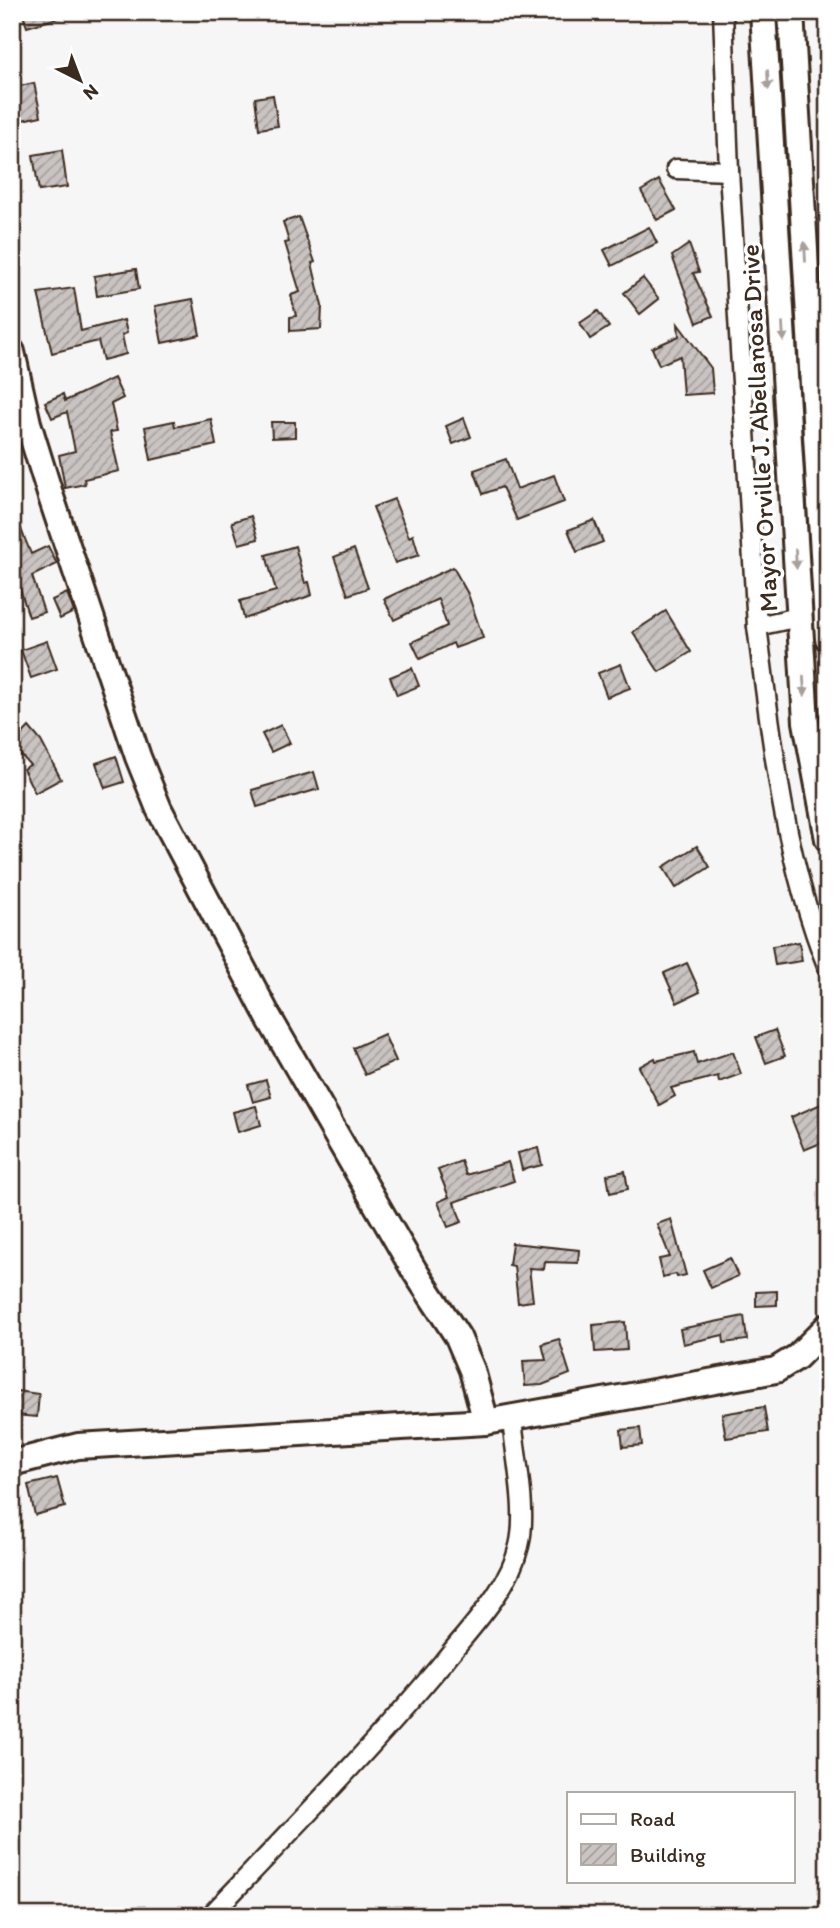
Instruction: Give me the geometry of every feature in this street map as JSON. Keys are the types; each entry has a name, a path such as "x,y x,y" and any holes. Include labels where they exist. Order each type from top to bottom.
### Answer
{"street":[{"path":"723,12 729,171 757,626 781,805 795,869 828,968"},
{"name":"Mayor Orville J. Abellanosa Drive","path":"764,12 806,722 828,839"},
{"path":"791,12 821,412 828,638"},
{"path":"676,169 729,171"},
{"path":"12,352 28,423 51,497 138,757 159,809 269,1018 414,1270 458,1337 472,1370 486,1422"},
{"path":"757,626 799,617"},
{"path":"12,1463 78,1446 512,1419 776,1370 797,1357 828,1326"},
{"path":"210,1916 394,1721 474,1624 503,1583 515,1561 522,1526 512,1419"}],"building":[{"path":"22,12 65,12 65,16 27,27"},
{"path":"34,83 41,116 22,120 15,87"},
{"path":"273,95 278,126 259,129 255,98"},
{"path":"62,150 67,187 39,191 33,155"},
{"path":"659,180 676,210 657,220 641,191"},
{"path":"299,217 315,262 312,263 322,306 321,329 290,331 290,317 296,316 291,295 300,292 285,243 289,242 283,222"},
{"path":"649,227 657,243 612,266 604,250"},
{"path":"689,244 699,272 693,273 713,316 697,323 672,256"},
{"path":"136,269 139,289 97,296 94,276"},
{"path":"643,278 659,299 640,314 624,293"},
{"path":"74,288 81,331 124,320 127,333 122,335 126,354 103,360 98,341 52,353 38,293"},
{"path":"193,299 200,335 162,343 155,306"},
{"path":"598,311 609,327 590,339 580,323"},
{"path":"678,324 711,368 713,393 683,395 680,356 659,365 652,348 679,336"},
{"path":"114,378 123,398 111,404 117,431 110,432 119,471 84,479 85,484 65,488 59,455 75,451 67,412 52,418 45,402 63,394 65,401"},
{"path":"464,418 471,437 453,444 446,426"},
{"path":"211,419 216,445 151,460 145,427 174,421 175,427"},
{"path":"271,422 295,422 295,437 272,438"},
{"path":"506,459 517,489 554,475 564,502 517,520 502,487 483,494 474,470"},
{"path":"394,499 409,537 413,535 419,555 395,563 373,507"},
{"path":"13,509 31,554 48,546 57,564 32,576 44,612 29,617 18,583 12,576"},
{"path":"251,516 258,539 239,544 232,522"},
{"path":"594,520 603,542 577,552 568,530"},
{"path":"295,546 305,583 309,582 312,595 244,619 240,601 276,591 266,555"},
{"path":"354,549 368,588 348,595 334,557"},
{"path":"453,567 468,594 483,638 455,648 453,643 420,659 412,642 447,626 438,599 394,620 384,599"},
{"path":"67,593 74,612 60,619 52,600"},
{"path":"666,611 691,652 659,672 633,632"},
{"path":"47,641 57,669 31,678 21,650"},
{"path":"621,664 630,688 607,697 598,673"},
{"path":"412,668 419,686 397,695 390,677"},
{"path":"281,725 290,743 271,752 262,734"},
{"path":"29,727 41,741 61,779 35,793 23,769 30,765 12,745"},
{"path":"116,756 124,782 105,788 96,763"},
{"path":"314,772 319,789 257,807 252,790"},
{"path":"697,846 710,867 676,888 663,867"},
{"path":"799,942 802,961 775,965 772,946"},
{"path":"687,963 700,992 677,1003 664,973"},
{"path":"775,1030 785,1056 766,1063 756,1037"},
{"path":"384,1034 396,1061 365,1075 353,1048"},
{"path":"694,1052 697,1064 733,1052 741,1074 719,1082 718,1076 671,1088 675,1096 659,1105 639,1067 655,1058 656,1061"},
{"path":"266,1080 271,1097 253,1102 248,1085"},
{"path":"828,1101 828,1140 804,1150 791,1117"},
{"path":"256,1106 261,1125 238,1132 233,1112"},
{"path":"538,1148 542,1165 522,1170 518,1153"},
{"path":"461,1161 466,1175 508,1162 514,1181 454,1202 462,1222 448,1227 438,1202 449,1197 438,1170"},
{"path":"625,1171 628,1189 610,1193 607,1175"},
{"path":"671,1219 686,1275 663,1277 659,1259 670,1257 657,1224"},
{"path":"512,1243 579,1250 578,1263 545,1262 544,1269 529,1268 533,1301 518,1303 514,1266 509,1265"},
{"path":"730,1258 738,1276 711,1288 703,1270"},
{"path":"777,1291 777,1305 756,1306 756,1292"},
{"path":"744,1316 747,1340 724,1343 723,1335 683,1344 680,1329"},
{"path":"625,1322 627,1350 595,1352 593,1325"},
{"path":"559,1339 570,1374 542,1385 525,1386 523,1361 546,1360 542,1344"},
{"path":"17,1391 39,1394 37,1417 14,1415"},
{"path":"764,1407 768,1432 726,1438 722,1414"},
{"path":"640,1428 642,1445 623,1447 621,1430"},
{"path":"57,1478 65,1507 35,1515 28,1485"}]}
